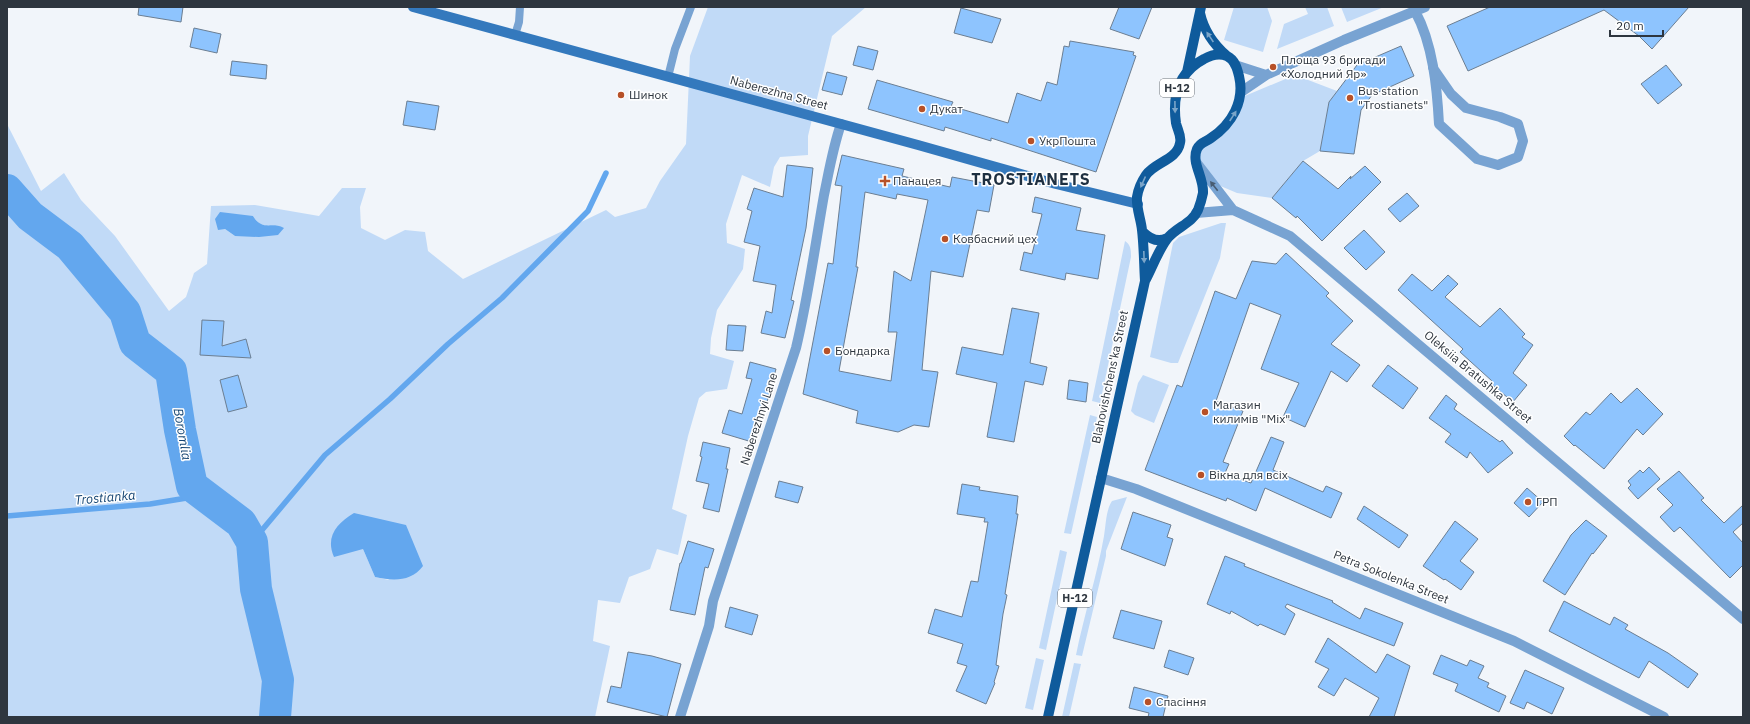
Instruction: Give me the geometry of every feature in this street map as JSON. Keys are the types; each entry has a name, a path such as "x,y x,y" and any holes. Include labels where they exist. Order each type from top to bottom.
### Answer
{"main road":[{"name":"Naberezhna Street","path":"413,7 1056,184 1138,204"},
{"path":"1187,72 1200,9"},
{"path":"1196,162 1195,158 1197,149 1204,141 1216,135 1233,117 1241,92 1240,79 1233,62 1219,49 1208,35 1202,21 1200,9"},
{"name":"Н-12","path":"1143,232 1138,204 1138,192 1146,174 1156,165 1176,152 1180,145 1180,135 1176,123 1175,98 1182,79 1198,62 1210,56 1220,54 1233,62"},
{"name":"Н-12","path":"1167,238 1190,221 1196,213 1203,192 1196,162"},
{"path":"1143,232 1151,239 1156,240 1167,238"},
{"name":"Blahovishchens'ka Street","path":"1101,478 1144,281 1143,232"},
{"name":"Blahovishchens'ka Street","path":"1144,281 1167,238"},
{"name":"Н-12","path":"1048,717 1101,478"}],"street":[{"path":"1241,92 1266,75 1344,40 1426,7"},
{"path":"1415,11 1427,40 1433,68 1439,124 1477,159 1498,165 1518,157 1523,141 1518,124 1500,117 1466,108 1451,94 1433,68"},
{"path":"1233,62 1266,75"},
{"name":"Naberezhnyi Lane","path":"680,717 709,626 713,601 796,348 806,308 814,250 834,142 841,124"},
{"name":"Oleksiia Bratushka Street","path":"1196,162 1233,210 1290,236 1743,619"},
{"path":"1196,213 1233,210"},
{"name":"Petra Sokolenka Street","path":"1101,478 1136,489 1514,641 1664,717"}],"lane":[{"path":"515,35 519,22 520,7"},
{"path":"668,77 675,49 691,7"}],"shaded area":[{"path":"708,7 866,7 832,36 808,136 808,155 780,157 774,167 770,187 742,175 726,224 727,243 745,249 743,269 717,310 711,338 710,354 734,361 727,389 706,392 699,398 688,436 672,509 687,515 678,555 657,549 650,569 629,577 620,603 598,600 593,641 610,646 595,717 7,717 7,124 41,191 64,173 81,200 115,236 169,311 186,297 194,273 207,264 211,206 255,205 319,216 342,188 366,188 360,207 361,228 385,240 405,230 425,232 428,251 463,279 606,210 615,217 646,208 660,181 686,144 690,56","holes":["253,216 260,224 270,226 278,225 235,236 225,229","363,549 389,580 375,577"]},
{"path":"1234,7 1267,7 1272,21 1263,52 1224,40"},
{"path":"1305,7 1327,7 1334,26 1277,49 1284,24 1308,14"},
{"path":"1341,7 1384,7 1347,22"},
{"path":"1295,75 1337,91 1329,102 1320,151 1303,161 1272,198 1237,193 1211,182 1196,155 1211,138 1240,98"},
{"path":"1221,223 1226,223 1220,258 1178,363 1171,363 1150,357 1173,243 1179,237"},
{"path":"1125,241 1130,248 1131,257 1100,403 1092,401"},
{"path":"1143,375 1169,385 1154,423 1135,415 1131,411 1138,383"},
{"path":"1090,415 1097,417 1071,534 1064,533"},
{"path":"1127,497 1106,551 1082,656 1076,655 1101,551 1108,509 1112,501"},
{"path":"1060,550 1067,552 1046,650 1039,648"},
{"path":"1036,658 1044,660 1033,710 1025,708"},
{"path":"1074,663 1081,664 1069,717 1062,717"}],"water":[{"path":"220,212 253,216 260,224 275,225 284,228 278,235 259,237 235,236 225,229 218,230 215,219"},
{"path":"354,513 406,525 423,566 407,578 388,579 375,577 363,549 334,557 331,543 334,531 342,521"}],"building":[{"path":"139,7 183,7 181,22 138,15"},
{"path":"1119,7 1152,7 1139,39 1110,29"},
{"path":"1490,7 1689,7 1652,49 1639,36 1604,10 1468,71 1447,26"},
{"path":"961,8 1001,19 992,43 954,33"},
{"path":"194,28 221,34 217,53 190,47"},
{"path":"1070,41 1134,52 1133,55 1136,56 1096,172 991,138 991,141 945,127 944,131 868,109 877,80 953,102 951,106 1008,123 1017,93 1041,101 1047,82 1057,85 1064,46 1069,47"},
{"path":"858,46 878,51 873,70 853,65"},
{"name":"Bus station \"Trostianets\"","path":"1401,46 1414,76 1372,95 1361,110 1354,154 1320,151 1329,102 1357,65"},
{"path":"232,61 267,65 266,79 230,75"},
{"path":"1666,65 1682,85 1658,104 1641,84"},
{"path":"827,72 847,77 842,95 822,90"},
{"path":"407,101 439,106 435,130 403,125"},
{"path":"842,155 904,169 902,176 950,187 952,177 994,185 989,212 977,210 963,277 931,271 922,370 938,372 929,427 914,425 898,432 856,423 858,411 803,394 828,263 833,264 842,186 835,185","holes":["865,192 896,199 897,194 928,200 911,281 894,271 888,332 897,332 891,381 839,371 858,267 856,267"]},
{"path":"1303,161 1338,189 1351,176 1350,179 1365,166 1381,182 1322,241 1297,216 1296,218 1272,198"},
{"path":"787,165 813,168 806,228 791,300 794,301 785,338 761,333 766,311 772,313 776,285 753,281 760,246 744,242 752,211 747,209 754,188 783,197"},
{"path":"1407,193 1419,206 1400,222 1388,209"},
{"path":"1035,197 1081,208 1076,230 1105,235 1098,279 1066,273 1065,280 1020,270 1024,252 1032,254 1042,214 1032,212"},
{"path":"1364,230 1385,252 1366,270 1344,248"},
{"path":"1286,253 1329,293 1326,296 1353,321 1331,344 1360,365 1347,382 1331,371 1305,427 1283,417 1299,383 1261,369 1281,315 1250,303 1216,401 1243,411 1223,462 1229,464 1225,473 1251,483 1271,437 1284,442 1273,470 1323,492 1326,486 1342,493 1331,518 1265,488 1256,511 1227,498 1226,501 1145,470 1177,385 1182,387 1215,291 1236,299 1252,261 1276,264"},
{"path":"1412,274 1432,291 1448,275 1458,284 1445,297 1480,327 1500,308 1525,334 1522,337 1533,345 1513,373 1527,385 1513,402 1490,383 1492,381 1460,352 1463,349 1398,290"},
{"path":"1012,308 1039,313 1030,363 1047,367 1043,385 1025,381 1014,442 987,437 997,383 956,374 962,347 1003,355"},
{"path":"202,320 224,321 222,346 246,339 251,358 200,355"},
{"path":"728,325 746,326 743,351 726,350"},
{"path":"750,362 776,369 764,413 761,413 752,442 722,433 729,410 742,414 752,379 746,378"},
{"path":"1388,365 1418,388 1403,409 1372,386"},
{"path":"238,375 247,407 228,412 220,380"},
{"path":"1069,380 1088,383 1086,402 1067,399"},
{"path":"1637,388 1663,414 1643,435 1637,429 1604,469 1575,445 1574,446 1564,436 1586,412 1590,415 1611,393 1621,403"},
{"path":"1446,395 1457,404 1454,409 1500,442 1502,440 1513,453 1488,473 1470,452 1467,458 1445,442 1451,434 1429,418"},
{"path":"703,442 730,448 726,469 728,469 719,512 703,508 709,484 696,481 702,457 700,456"},
{"path":"1649,467 1660,479 1638,499 1628,488 1631,485 1628,481 1640,470 1643,473"},
{"path":"1679,471 1704,498 1701,500 1724,523 1743,505 1743,523 1733,532 1743,543 1743,565 1730,578 1680,527 1674,532 1660,517 1673,505 1657,489"},
{"path":"779,481 803,487 798,503 775,497"},
{"path":"962,484 980,487 979,490 1018,496 1016,514 1018,514 1005,594 1007,595 996,665 999,666 994,682 995,683 986,704 956,691 967,666 957,663 963,644 928,633 935,609 962,617 971,581 978,582 988,522 984,522 985,518 957,514"},
{"name":"ГРП","path":"1527,488 1543,502 1529,517 1514,503"},
{"path":"1364,506 1408,535 1399,548 1357,519"},
{"path":"1133,512 1171,525 1167,537 1173,539 1165,566 1121,549"},
{"path":"1586,520 1607,536 1593,554 1592,553 1565,595 1543,581 1571,535"},
{"path":"1455,521 1478,539 1460,561 1474,572 1461,590 1423,566"},
{"path":"688,541 714,549 708,568 705,567 695,615 670,610 680,563"},
{"path":"1225,556 1245,564 1244,566 1333,601 1332,602 1360,619 1365,608 1403,623 1394,646 1287,604 1285,607 1295,614 1285,635 1260,624 1258,626 1231,611 1230,614 1207,604"},
{"path":"1564,601 1610,625 1614,617 1628,625 1625,629 1668,653 1698,674 1688,688 1649,661 1639,678 1549,631"},
{"path":"730,607 758,615 752,635 725,627"},
{"path":"1121,610 1162,621 1154,649 1113,638"},
{"path":"1328,638 1376,673 1387,654 1410,666 1394,717 1369,717 1379,698 1345,678 1334,696 1318,687 1329,669 1315,662"},
{"path":"1169,650 1194,658 1188,675 1164,667"},
{"path":"628,652 652,656 681,664 667,717 607,702 611,686 621,688"},
{"path":"1441,655 1467,666 1470,660 1484,666 1478,678 1489,683 1487,687 1506,696 1499,712 1455,691 1458,684 1433,674"},
{"path":"1525,670 1564,688 1552,714 1527,702 1524,709 1510,703"},
{"name":"Спасіння","path":"1134,687 1168,696 1163,717 1148,717 1149,713 1129,708"}],"waterway":[{"path":"252,542 325,455 390,399 448,344 502,298 588,211 606,173"},
{"name":"Boromlia","path":"7,190 30,216 70,246 125,312 135,343 171,371 180,430 192,486 241,523 252,542 256,589 278,680 275,717"},
{"name":"Trostianka","path":"7,516 150,504 205,495"}],"place":[{"name":"Площа 93 бригади «Холодний Яр»","path":"1273,67"},
{"name":"Шинок","path":"621,95"},
{"name":"Bus station \"Trostianets\"","path":"1350,98"},
{"name":"Дукат","path":"922,109"},
{"name":"УкрПошта","path":"1031,141"},
{"name":"Панацея","path":"885,181"},
{"name":"Ковбасний цех","path":"945,239"},
{"name":"Бондарка","path":"827,351"},
{"name":"Магазин килимів \"Mix\"","path":"1205,412"},
{"name":"Вікна для всіх","path":"1201,475"},
{"name":"ГРП","path":"1528,502"},
{"name":"Спасіння","path":"1148,702"}],"district":[{"name":"TROSTIANETS","path":"1031,179"}]}
